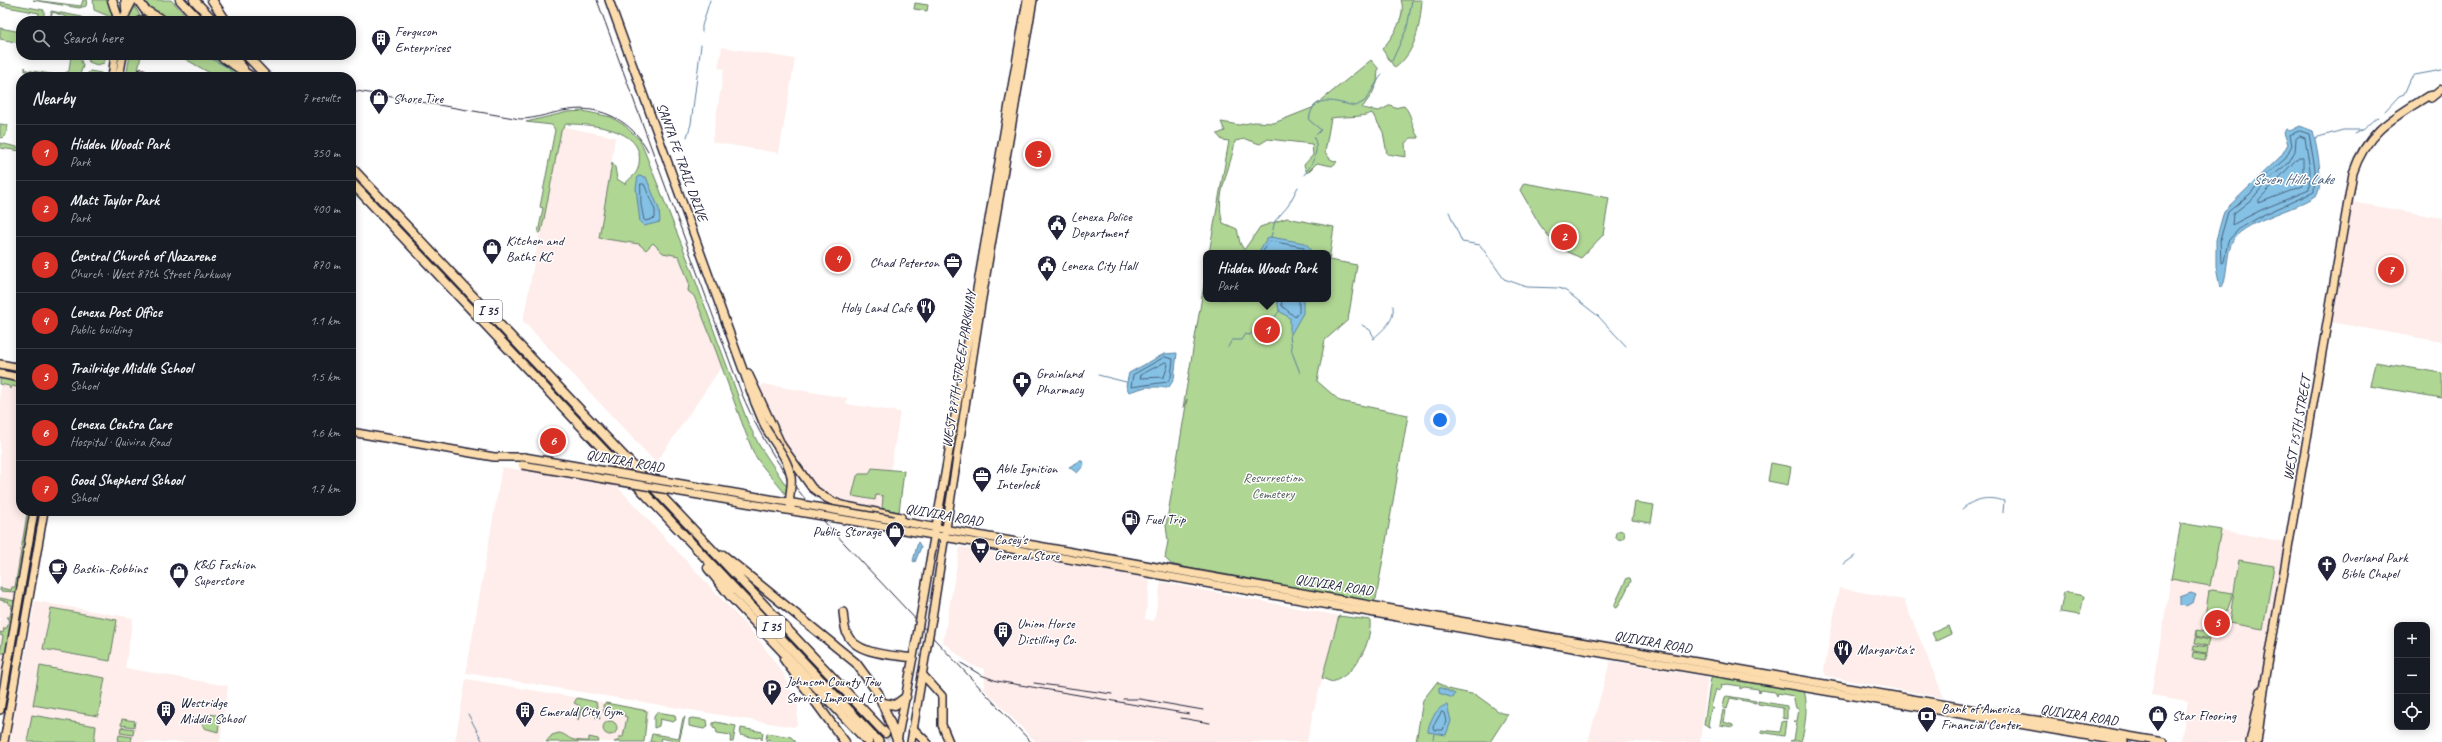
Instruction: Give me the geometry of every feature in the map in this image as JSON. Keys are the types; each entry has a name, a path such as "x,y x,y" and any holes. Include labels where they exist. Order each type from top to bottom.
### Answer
{"highway":[{"path":"112,0 118,16"},
{"path":"138,0 145,10 156,16"},
{"path":"180,0 195,16"},
{"path":"194,0 209,16"},
{"path":"212,0 223,16"},
{"path":"226,60 244,72"},
{"path":"237,60 247,72"},
{"path":"251,60 262,72"},
{"path":"255,60 263,72"},
{"name":"I 35","path":"356,171 885,733"},
{"name":"I 35","path":"356,187 879,742"},
{"path":"663,513 731,597 868,742"},
{"path":"700,537 845,652 865,674 883,703 898,741"},
{"path":"755,622 845,742"},
{"path":"883,703 895,705 906,697"},
{"path":"913,729 926,742"}],"main road":[{"path":"125,0 126,16"},
{"path":"126,16 133,0"},
{"name":"SANTA FE TRAIL DRIVE","path":"609,0 730,333 761,407 782,446 803,478 820,494 841,505 897,516 923,524"},
{"name":"WEST 87TH STREET PARKWAY","path":"898,741 935,536 1027,0"},
{"name":"WEST 87TH STREET PARKWAY","path":"911,742 947,528 981,304 1033,0"},
{"path":"1025,10 1026,40"},
{"path":"113,72 114,60"},
{"path":"120,72 122,60"},
{"name":"WEST 75TH STREET","path":"2257,742 2266,676 2353,173 2362,151 2372,135 2442,89"},
{"path":"0,364 16,367"},
{"path":"0,374 16,377"},
{"name":"SANTA FE TRAIL DRIVE","path":"761,407 765,427 790,470 792,484 789,503"},
{"name":"QUIVIRA ROAD","path":"356,433 501,458 936,526 1464,629 2124,742"},
{"name":"QUIVIRA ROAD","path":"523,461 998,547 1499,628 2163,742"},
{"path":"789,503 795,511"},
{"path":"0,710 33,516"},
{"path":"4,742 43,516"},
{"path":"998,547 1013,540"},
{"path":"843,612 847,634 855,644 867,649 913,658"},
{"path":"1464,629 1468,625 1497,630 1499,628"},
{"path":"922,674 936,688 943,701 942,725 949,742"},
{"name":"WEST 75TH STREET","path":"2250,742 2256,706 2266,676"},
{"path":"920,690 936,688"}],"shaded area":[{"path":"722,47 795,59 779,153 712,142 724,69 718,68"},
{"path":"560,126 615,137 601,236 653,244 679,257 722,366 656,463 523,321"},
{"path":"2353,202 2442,218 2442,342 2330,322"},
{"path":"0,379 16,382 16,516 28,516 0,684"},
{"path":"762,384 847,398 846,404 900,412 884,510 842,500 825,493 812,483 786,445 761,389"},
{"path":"502,467 615,484 755,635 783,673 798,707 797,725 793,727 466,673"},
{"path":"2221,530 2285,542 2259,689 2248,742 2181,742 2188,701 2151,695 2171,579 2210,586"},
{"path":"960,547 1145,577 1150,582 1145,619 1154,621 1161,582 1339,616 1313,713 1307,742 1036,742 984,689 985,669 971,665 943,642"},
{"path":"1839,588 1904,600 1944,698 1826,676 1824,670"},
{"path":"35,601 133,618 125,668 228,686 220,742 10,742"},
{"path":"1610,661 1708,677 1700,742 1588,742"},
{"path":"466,679 650,710 644,742 455,742"}],"green space":[{"path":"33,0 81,6 83,0 87,0 86,6 79,8"},
{"path":"93,0 108,0 112,16 108,16 94,10"},
{"path":"140,0 171,0 186,16 159,16"},
{"path":"1401,0 1422,0 1416,38 1408,54 1395,68 1382,49 1398,26 1402,13"},
{"path":"0,2 44,10 44,16 38,16 39,13 2,6"},
{"path":"915,3 928,5 927,11 914,9"},
{"path":"134,5 140,16 129,16"},
{"path":"51,11 77,16 64,16 53,12 51,16"},
{"path":"0,28 16,31 16,42 0,39"},
{"path":"70,60 81,60 83,66 81,72 67,72 69,71"},
{"path":"88,60 105,60 104,63 97,65 89,62"},
{"path":"129,60 140,60 138,72 127,72"},
{"path":"187,60 220,60 236,72 208,72"},
{"name":"Resurrection Cemetery","path":"1371,60 1378,68 1377,83 1372,94 1362,108 1379,111 1391,105 1394,108 1404,106 1409,113 1416,134 1419,138 1411,138 1405,143 1406,157 1387,154 1383,132 1372,113 1367,115 1331,118 1325,152 1330,159 1337,162 1332,166 1317,163 1307,173 1304,165 1313,155 1312,144 1268,139 1260,144 1245,139 1235,141 1222,192 1221,213 1223,223 1237,229 1240,243 1244,250 1210,250 1229,141 1222,140 1217,134 1225,131 1221,122 1239,125 1254,122 1274,123 1312,108"},
{"path":"25,67 26,70 38,72 25,71"},
{"path":"583,111 611,117 624,125 640,140 689,263 748,423 759,445 790,493 786,495 755,454 702,315 694,296 688,291 689,283 679,256 663,253 653,243 646,250 639,244 599,238 612,163 615,167 617,179 625,184 636,173 638,168 639,155 635,145 627,137 616,131 590,125 566,124 561,131 544,219 541,232 538,233 543,208 540,207 555,130 552,125 526,122 568,112"},
{"path":"0,124 8,125 6,135 2,138 0,137"},
{"path":"0,143 16,147 16,150 0,148"},
{"path":"1524,183 1609,198 1603,235 1581,258 1553,245 1554,243 1540,225 1520,190"},
{"name":"Resurrection Cemetery","path":"1287,218 1334,227 1331,250 1244,250 1260,227"},
{"name":"Resurrection Cemetery","path":"1331,260 1357,265 1348,320 1325,340 1317,381 1340,401 1408,415 1376,599 1371,603 1208,573 1171,564 1165,558 1168,541 1166,526 1187,399 1183,408 1203,291 1203,302 1331,302"},
{"path":"2375,362 2442,373 2442,398 2370,386"},
{"path":"0,378 16,381 16,387 12,386 10,389 9,386 0,384"},
{"path":"1771,463 1791,467 1788,485 1768,481"},
{"path":"872,468 904,471 899,512 882,509 883,496 876,495 875,500 852,496 857,476 859,474 869,474"},
{"path":"1635,502 1654,505 1651,523 1632,520"},
{"path":"27,516 29,516 16,592 0,591 0,588 11,590 12,587 15,587"},
{"path":"2181,523 2221,530 2210,586 2171,579"},
{"path":"1620,530 1625,535 1620,540 1615,535"},
{"path":"2239,560 2274,566 2263,629 2229,623"},
{"path":"27,573 28,584 16,654 13,653"},
{"path":"1627,578 1630,578 1631,581 1618,607 1615,608 1614,606"},
{"path":"2212,590 2233,593 2227,611 2215,617 2205,616 2209,591"},
{"path":"2064,592 2084,596 2080,615 2060,612"},
{"path":"0,598 15,601 6,653 0,653 3,636 0,635 0,632 3,633 4,628 7,628 9,619 7,617 10,617 12,605 8,604 9,602 0,600"},
{"path":"51,608 117,620 110,661 43,649"},
{"path":"1339,616 1370,620 1370,629 1365,648 1355,666 1348,673 1332,682 1322,678"},
{"path":"1948,626 1951,634 1936,641 1932,633"},
{"path":"2197,630 2210,633 2209,639 2196,636"},
{"path":"2196,637 2209,640 2207,646 2195,643"},
{"path":"2194,645 2207,647 2206,653 2193,651"},
{"path":"2193,652 2206,654 2205,660 2192,658"},
{"path":"40,666 105,678 98,716 33,705"},
{"path":"1715,674 1803,690 1806,700 1806,715 1801,741 1790,741 1794,740 1797,723 1794,721 1797,721 1799,709 1796,708 1793,696 1778,693 1777,696 1775,692 1760,690 1759,692 1758,689 1744,687 1740,689 1740,686 1727,684 1721,685 1722,688 1718,691 1716,689 1711,707 1714,709 1711,709 1708,725 1711,727 1704,725 1711,678"},
{"path":"1437,682 1448,689 1476,695 1501,713 1508,714 1490,742 1416,742 1423,700"},
{"path":"1727,696 1756,701 1756,703 1730,698 1727,709 1723,708 1725,697"},
{"path":"577,698 596,702 600,719 596,718 595,712 582,708 578,720 580,706 574,703"},
{"path":"1758,701 1787,706 1787,719 1783,718 1783,708 1758,704"},
{"path":"606,703 647,711 644,742 614,742 620,740 619,737 623,737 627,717 624,716 624,713 607,710 604,713 603,705"},
{"path":"1723,710 1726,711 1724,722 1733,725 1733,727 1720,725"},
{"path":"657,712 675,715 676,720 673,722 660,719 659,726 654,728 654,717"},
{"path":"207,714 216,715 220,718 218,732 204,728 202,723"},
{"path":"32,715 96,726 94,742 27,742"},
{"path":"685,717 679,742 661,738 660,742 650,742 652,734 679,738 683,718"},
{"path":"122,719 135,721 134,727 121,725"},
{"path":"689,719 707,720 708,726 704,729 689,726"},
{"path":"607,721 613,721 617,725 617,731 613,735 607,735 603,731 603,725"},
{"path":"1786,721 1784,736 1761,732 1762,730 1780,732 1782,722"},
{"path":"716,722 736,726 733,742 730,742 731,735 717,733 716,729 713,728 713,723"},
{"path":"121,727 134,729 133,735 120,733"},
{"path":"741,728 763,732 762,740 760,737 757,738 740,735"},
{"path":"559,733 573,740 589,741 589,737 598,739 599,742 546,742 552,735"},
{"path":"767,733 791,737 796,742 771,742 769,739 766,741"},
{"path":"119,735 132,737 131,742 118,741"}],"water":[{"name":"Seven Hills Lake","path":"2300,126 2313,131 2315,137 2320,173 2317,195 2297,206 2257,222 2236,236 2231,244 2224,283 2220,288 2216,267 2216,240 2224,211 2281,156 2288,144 2284,133 2286,129 2290,131"},
{"path":"638,176 646,177 659,209 660,222 644,226 640,222 636,188"},
{"path":"1270,237 1305,243 1310,250 1260,250 1267,238"},
{"path":"1278,302 1303,302 1303,313 1290,336 1290,318 1279,311"},
{"path":"1177,353 1174,379 1169,387 1146,387 1129,392 1126,386 1129,373 1164,354"},
{"path":"1082,461 1084,465 1077,473 1069,467"},
{"path":"918,542 921,547 915,562 913,561"},
{"path":"2191,593 2196,595 2193,602 2186,606 2180,605 2180,597"},
{"path":"1439,687 1455,694 1453,698 1439,693"},
{"path":"1447,705 1451,721 1446,735 1428,732 1428,728 1434,716 1440,708"}],"waterway":[{"path":"702,32 702,26 710,0"},
{"path":"1392,61 1407,28 1412,0"},
{"path":"687,137 691,124 701,45"},
{"path":"214,60 227,67 232,72"},
{"path":"2385,111 2399,96 2404,94 2411,78 2415,75 2442,70"},
{"path":"1304,175 1315,157 1316,142 1314,137 1321,130 1309,120 1311,111 1315,105 1320,102 1333,101 1356,106 1365,101 1382,74"},
{"path":"2315,138 2343,130 2363,130 2378,117"},
{"path":"2354,134 2362,130"},
{"path":"1271,237 1275,221 1288,206 1298,187"},
{"path":"1449,212 1462,242 1480,245 1504,279 1527,287 1559,288 1566,291 1598,316 1626,346"},
{"path":"1373,339 1388,325 1392,316 1393,306"},
{"path":"1228,347 1232,340 1241,340 1245,334 1250,335 1261,323 1271,317 1275,317 1280,310"},
{"path":"1362,325 1370,330 1374,337"},
{"path":"1290,335 1292,352 1300,373"},
{"path":"1098,375 1126,382"},
{"path":"1962,509 1972,502 1988,498 2004,501 2003,512"},
{"path":"1844,564 1855,556"},
{"path":"468,714 483,742"},
{"path":"1433,739 1434,734"}],"tunnel":[{"path":"885,733 893,742"}],"railway":[{"path":"597,0 741,392 759,431 791,480 830,528 1031,742"},
{"path":"356,91 520,119 569,110 593,110 605,113 625,124 642,141 648,151"},
{"path":"961,663 981,675 997,681 1189,714"},
{"path":"1034,683 1112,694"},
{"path":"1123,699 1140,699 1203,710"},
{"path":"1181,718 1210,723"}],"place":[{"name":"Ferguson Enterprises","path":"381,56"},
{"name":"Shore Tire","path":"379,115"},
{"name":"Central Church of Nazarene","path":"1038,154"},
{"name":"Matt Taylor Park","path":"1564,237"},
{"name":"Lenexa Police Department","path":"1057,241"},
{"name":"Lenexa Post Office","path":"838,259"},
{"name":"Kitchen and Baths KC","path":"492,265"},
{"name":"Good Shepherd School","path":"2391,270"},
{"name":"Chad Peterson","path":"953,279"},
{"name":"Lenexa City Hall","path":"1047,282"},
{"name":"Holy Land Cafe","path":"926,324"},
{"name":"Hidden Woods Park","path":"1267,330"},
{"name":"Grainland Pharmacy","path":"1022,398"},
{"name":"Lenexa Centra Care","path":"553,441"},
{"name":"Able Ignition Interlock","path":"982,493"},
{"name":"Fuel Trip","path":"1131,536"},
{"name":"Public Storage","path":"895,548"},
{"name":"Casey's General Store","path":"980,564"},
{"name":"Overland Park Bible Chapel","path":"2327,582"},
{"name":"Baskin-Robbins","path":"58,585"},
{"name":"K&G Fashion Superstore","path":"179,589"},
{"name":"Trailridge Middle School","path":"2217,623"},
{"name":"Union Horse Distilling Co.","path":"1003,648"},
{"name":"Margarita's","path":"1843,666"},
{"name":"Johnson County Tow Service Impound Lot","path":"772,706"},
{"name":"Westridge Middle School","path":"166,727"},
{"name":"Emerald City Gym","path":"525,728"},
{"name":"Star Flooring","path":"2158,732"},
{"name":"Bank of America Financial Center","path":"1927,733"}]}
